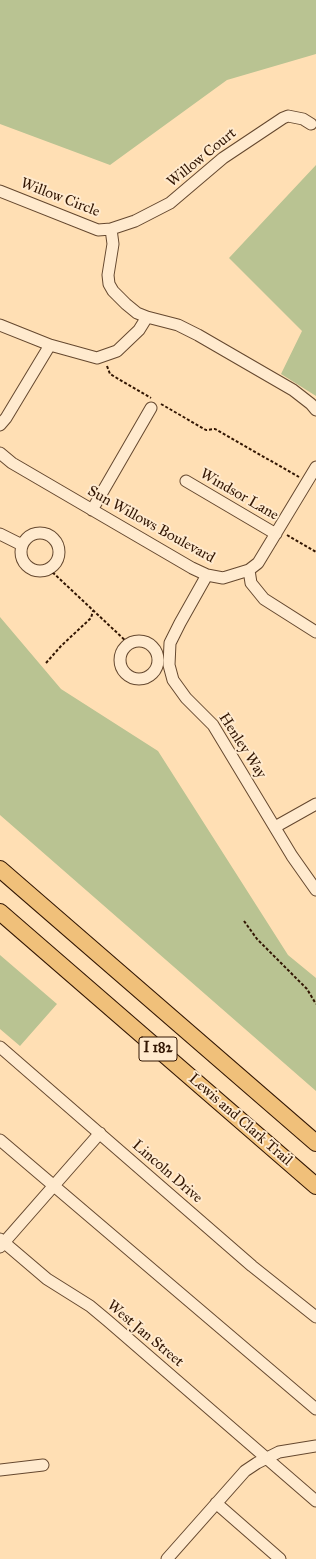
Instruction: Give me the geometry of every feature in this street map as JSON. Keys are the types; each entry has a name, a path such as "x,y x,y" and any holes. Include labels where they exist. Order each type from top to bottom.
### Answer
{"highway":[{"name":"I 182","path":"0,869 316,1143"},
{"name":"Lewis and Clark Trail","path":"0,912 316,1186"}],"street":[{"name":"Willow Court","path":"110,228 135,221 170,203 223,158 283,118 288,116 304,118 311,124"},
{"name":"Willow Circle","path":"0,191 98,230 110,228"},
{"path":"110,228 113,244 108,275 109,284 126,304 147,317 178,325 198,335 298,394 316,410"},
{"path":"0,325 50,345 96,358 117,351 139,330 147,317"},
{"path":"0,425 6,418 50,345"},
{"path":"92,510 151,408"},
{"name":"Sun Willows Boulevard","path":"0,454 12,463 192,568 207,575 223,578 249,570 258,563 316,467"},
{"name":"Windsor Lane","path":"186,481 278,532"},
{"path":"35,533 41,533 53,537 57,542 59,554 54,565 49,569 36,571 25,564 21,552 22,545 25,540 35,533"},
{"path":"0,534 22,545"},
{"path":"249,570 251,583 264,599 316,632"},
{"name":"Henley Way","path":"207,575 163,656 169,665 173,680 186,698 213,725 292,856 316,890"},
{"path":"140,640 151,645 163,656 156,668 147,677 134,679 123,672 119,660 120,653 128,643 140,640"},
{"path":"275,827 316,804"},
{"name":"Lincoln Drive","path":"0,1047 252,1266 316,1317"},
{"path":"1,1243 54,1186 100,1133"},
{"path":"0,1140 316,1409"},
{"name":"West Jan Street","path":"1,1243 47,1279 90,1306 316,1502"},
{"path":"167,1559 245,1471 279,1452 316,1446"},
{"path":"0,1470 43,1465"},
{"path":"216,1503 280,1559"}],"path":[{"path":"102,356 110,374 206,430 215,428 308,482"},
{"path":"278,532 316,552"},
{"path":"49,569 128,643"},
{"path":"46,663 61,646 91,618 93,611"},
{"path":"244,921 257,939 307,989 316,1004"}],"green space":[{"path":"0,0 316,0 316,54 227,80 110,165 0,124"},
{"path":"316,165 316,396 281,374 302,331 229,258"},
{"path":"0,617 61,689 158,751 288,955 316,978 316,1091 0,815"},
{"path":"0,955 57,1004 20,1046 0,1029"}]}
